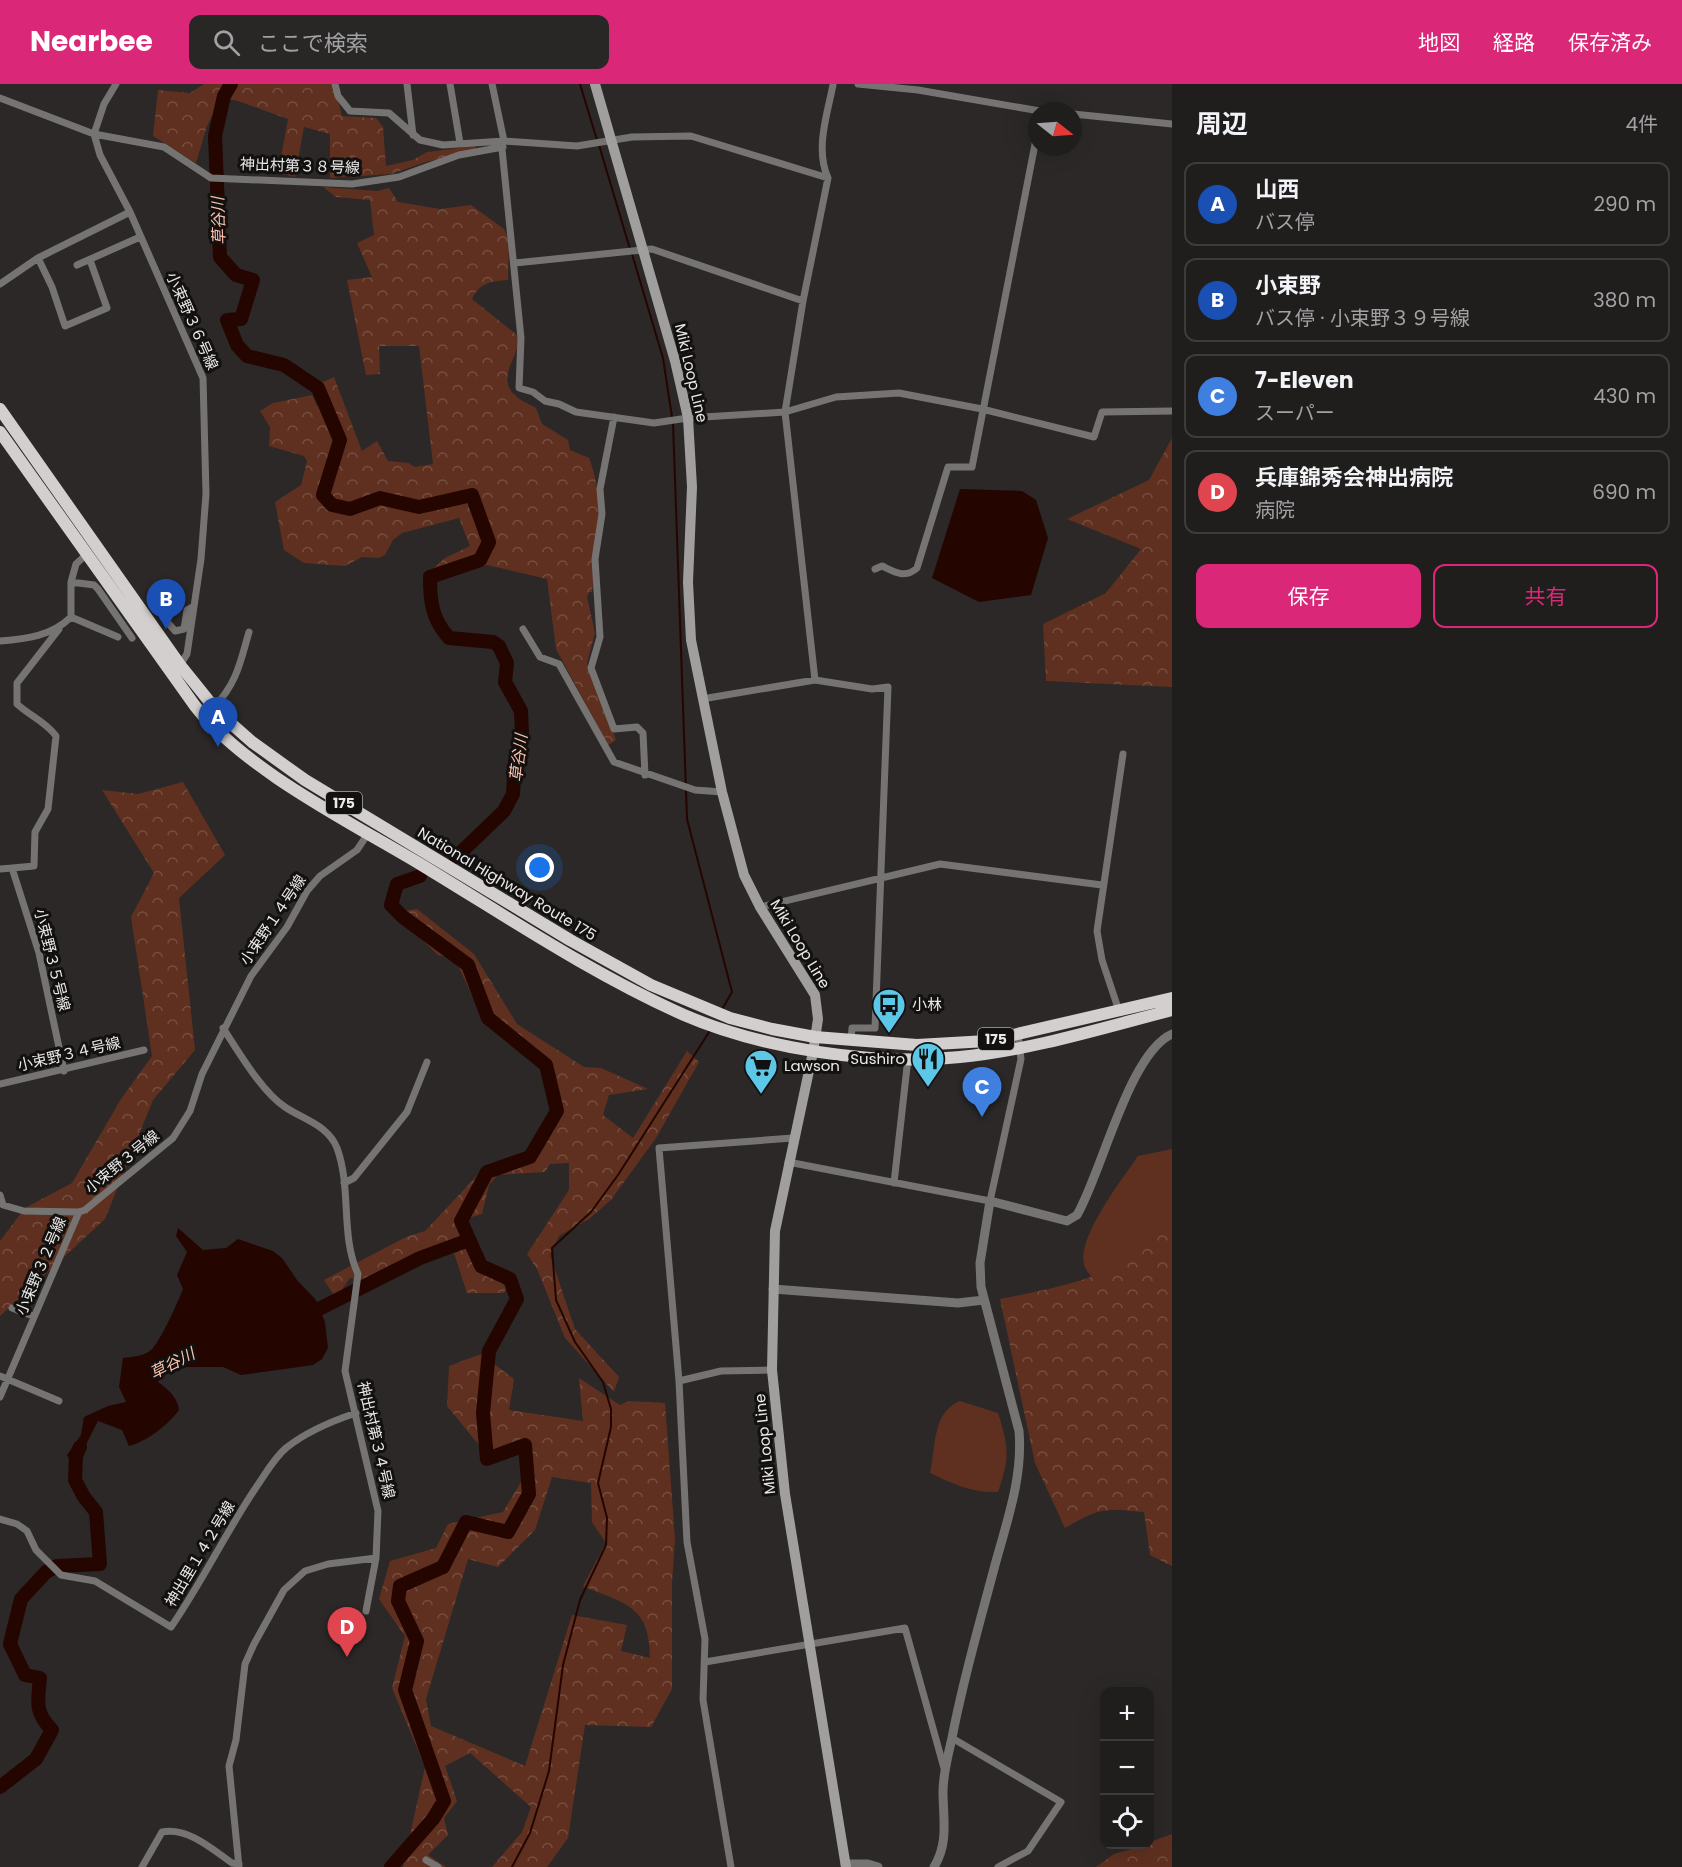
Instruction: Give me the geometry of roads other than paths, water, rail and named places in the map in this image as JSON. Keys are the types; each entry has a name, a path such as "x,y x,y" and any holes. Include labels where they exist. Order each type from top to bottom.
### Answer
{"highway":[{"name":"National Highway Route 175","path":"0,409 180,665 214,707 252,742 286,767 376,822 570,940 651,985 730,1018 815,1037 941,1045 1018,1034 1172,998"},
{"name":"National Highway Route 175","path":"0,432 206,720 270,773 602,972 684,1015 727,1030 813,1052 908,1058 956,1058 1020,1048 1172,1010"}],"main road":[{"name":"Miki Loop Line","path":"595,84 675,361 688,417 692,487 688,582 691,640 722,792 738,856 760,908 815,994 818,1019 813,1052 788,1162 776,1232 772,1370 785,1494 845,1865"}],"street":[{"path":"0,98 94,134 105,104 116,84"},
{"path":"336,84 338,96 350,111 389,113 420,140 443,145 460,143 577,146 632,136 691,136 828,178"},
{"path":"407,84 413,135"},
{"path":"450,84 460,143"},
{"path":"492,84 503,145 515,263 521,338 519,388 533,392 545,401 559,404 576,412 654,423 688,417 785,412 836,397 899,393 982,409 1094,437 1102,412 1172,411"},
{"path":"815,680 785,412 802,301 828,178 822,163 824,129 833,84"},
{"path":"858,84 918,90 1028,109"},
{"path":"1082,115 1172,124"},
{"name":"神出村第３８号線","path":"94,134 164,147 211,178 352,183 399,177 459,155 503,145"},
{"name":"小束野３６号線","path":"94,134 100,155 130,212 203,378 206,494 187,654 180,665"},
{"path":"875,569 882,566 903,575 911,574 917,568 948,467 972,467 1033,156"},
{"path":"0,284 38,258 130,212"},
{"path":"77,265 140,237"},
{"path":"515,263 652,249 802,301"},
{"path":"38,258 52,287 65,326 107,308 90,260"},
{"path":"614,417 600,489 603,514 595,559 600,637 591,668 614,729 637,727 643,733 645,775"},
{"path":"0,868 34,866 35,832 48,809 56,736 48,725 31,717 17,704 15,693 18,682 71,617 71,582 76,564 98,547"},
{"path":"71,582 94,585 132,638"},
{"path":"163,617 175,631 184,629 187,610 194,606"},
{"path":"71,617 118,637"},
{"path":"0,641 59,629"},
{"path":"523,629 540,657 559,664 614,762 645,775 695,790 722,792"},
{"path":"214,707 229,691 236,678 249,632"},
{"path":"702,699 815,680 872,689 888,687 874,1028 852,1028 851,1041"},
{"path":"1119,1011 1102,960 1097,931 1123,754"},
{"name":"小束野１４号線","path":"246,986 307,891 320,876 357,850 376,822"},
{"path":"760,908 940,864 1102,885"},
{"name":"小束野３５号線","path":"12,868 39,953 64,1071"},
{"name":"小束野３号線","path":"0,1195 3,1205 24,1210 79,1212 85,1210 172,1138 190,1112 202,1074 246,986"},
{"name":"神出村第３４号線","path":"223,1028 268,1092 281,1105 327,1131 337,1148 344,1183 346,1225 358,1285 345,1371 378,1511 376,1558 366,1611"},
{"path":"934,1867 939,1859 946,1828 943,1790 952,1737 969,1662 1014,1497 1021,1451 1019,1431 984,1300 980,1263 990,1201 1010,1118 1020,1048 1018,1034"},
{"path":"788,1162 990,1201 1067,1221 1077,1215 1136,1074 1157,1044 1172,1034"},
{"name":"小束野３４号線","path":"0,1084 64,1071 144,1050"},
{"path":"894,1183 908,1058"},
{"path":"344,1183 354,1179 407,1112 427,1062"},
{"path":"731,1867 703,1700 705,1639 687,1542 679,1381 658,1148 793,1138"},
{"name":"小束野３２号線","path":"0,1397 4,1378 79,1212"},
{"path":"773,1289 958,1303 984,1300"},
{"path":"12,1308 33,1316"},
{"path":"679,1381 721,1371 772,1370"},
{"path":"4,1378 59,1401"},
{"name":"神出里１４２号線","path":"0,1519 17,1524 27,1531 36,1550 61,1575 95,1581 171,1627 199,1586 211,1559 234,1521 278,1456 304,1436 356,1413"},
{"path":"142,1867 162,1832 172,1830 196,1838 232,1863 239,1865 229,1766 236,1740 245,1664 284,1590 304,1571 328,1564 376,1558"},
{"path":"705,1662 905,1628 945,1771"},
{"path":"952,1737 1061,1802 1028,1851 998,1867"},
{"path":"426,1860 438,1867"},
{"path":"845,1865 867,1864 878,1867"}],"water":[{"path":"960,489 1022,491 1036,500 1048,538 1031,595 979,602 932,578"},
{"path":"178,1228 203,1250 226,1248 238,1239 273,1251 282,1258 297,1280 316,1300 325,1322 328,1348 322,1359 313,1365 241,1375 223,1367 179,1367 165,1373 158,1382 172,1394 179,1410 169,1422 150,1437 129,1446 122,1430 98,1421 77,1462 72,1465 67,1455 81,1435 84,1417 108,1406 126,1402 119,1387 123,1358 141,1355 155,1346 183,1289 177,1275 187,1252 176,1236"}],"waterway":[{"name":"草谷川","path":"231,84 224,96 215,136 220,257 236,275 253,280 241,319 227,320 237,345 247,356 284,365 318,388 340,440 323,495 332,505 350,509 380,498 419,507 472,495 489,542 480,560 430,577 433,610 443,631 449,638 493,642 499,646 507,663 505,682 521,711 522,734 515,762 513,794 504,811 456,857"},
{"path":"580,84 597,140"},
{"path":"599,145 630,249"},
{"path":"632,254 663,358 672,417"},
{"path":"673,423 687,819 732,992 721,1011"},
{"name":"草谷川","path":"391,1867 433,1819 444,1801 405,1690 417,1641 398,1601 400,1586 443,1567 466,1522 508,1532 529,1494 525,1445 487,1459 483,1413 489,1351 517,1299 510,1279 481,1266 461,1221 487,1172 530,1157 557,1111 546,1065 488,1018 468,965 403,917 391,905 397,884 420,876"},
{"path":"512,1867 530,1833 549,1771 563,1665 580,1600 606,1545 607,1518 598,1483 611,1427 611,1409 603,1382 575,1342 556,1300 552,1248 591,1212 618,1175 711,1029"},
{"name":"草谷川","path":"302,1312 311,1313 420,1258 469,1240"},
{"name":"草谷川","path":"0,1787 36,1759 52,1730 42,1718 38,1706 40,1678 25,1675 10,1644 21,1599 46,1572 57,1566 100,1564 96,1512 84,1497 75,1480 76,1456 80,1447"}],"place":[{"name":"小束野","path":"166,629"},
{"name":"山西","path":"218,747"},
{"name":"小林","path":"889,1034"},
{"name":"Sushiro","path":"928,1088"},
{"name":"Lawson","path":"761,1095"},
{"name":"7-Eleven","path":"982,1117"},
{"name":"兵庫錦秀会神出病院","path":"347,1657"}]}
